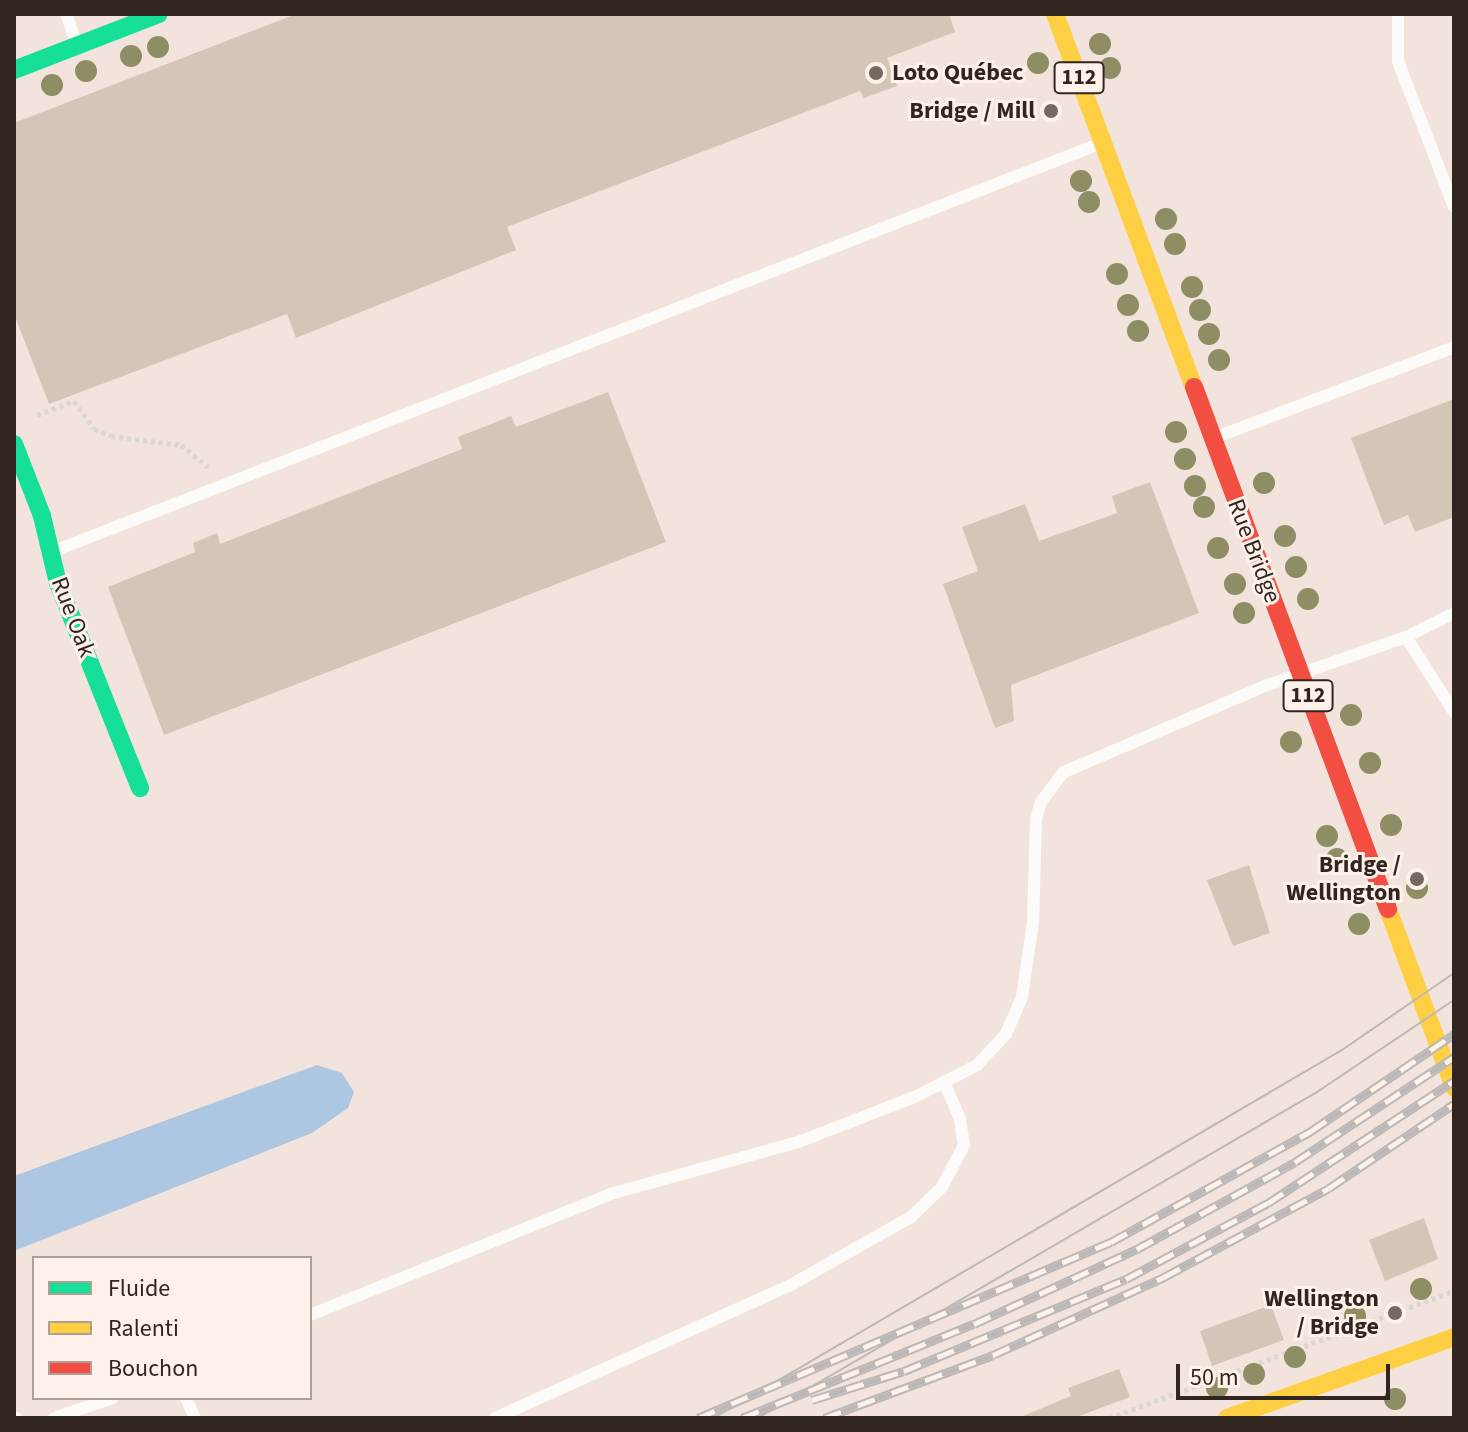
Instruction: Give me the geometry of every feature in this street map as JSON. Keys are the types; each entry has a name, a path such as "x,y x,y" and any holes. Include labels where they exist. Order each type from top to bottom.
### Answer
{"main road":[{"path":"14,70 159,14"},
{"name":"Rue Bridge","path":"1055,14 1454,1087"},
{"name":"Rue Oak","path":"14,444 58,583 140,788"},
{"path":"1227,1418 1454,1337"}],"lane":[{"path":"66,14 78,45"},
{"path":"1398,14 1398,61 1454,207"},
{"path":"51,553 1103,143"},
{"path":"1212,438 1454,347"},
{"path":"312,1314 614,1193 801,1141 945,1083 995,1050 1016,1017 1029,966 1036,819 1057,780 1090,758 1300,673 1406,637 1454,613"},
{"path":"1406,637 1454,712"},
{"path":"495,1418 789,1286 911,1217 942,1187 961,1156 963,1132 945,1083"},
{"path":"54,1418 107,1400"}],"path":[{"path":"37,415 74,401 94,429 111,436 181,445 208,467"},
{"path":"1109,1418 1454,1291"}],"water":[{"path":"317,1065 342,1073 354,1092 348,1108 312,1133 14,1251 14,1176"}],"building":[{"path":"296,14 949,14 955,32 887,58 897,86 864,98 860,91 507,227 516,250 296,338 287,314 49,404 14,314 14,123"},
{"path":"608,392 666,542 164,735 108,587 195,552 193,543 217,533 220,544 462,449 458,437 511,416 516,427"},
{"path":"1454,399 1454,517 1415,532 1408,515 1384,525 1351,438"},
{"path":"1150,482 1199,613 1011,685 1014,721 995,728 943,584 978,571 962,527 1025,504 1039,541 1117,513 1112,496"},
{"path":"1249,865 1270,933 1233,946 1207,880"},
{"path":"1424,1218 1438,1259 1385,1281 1369,1240"},
{"path":"1271,1305 1284,1340 1212,1366 1200,1331"},
{"path":"1119,1369 1130,1397 1074,1418 1018,1418 1071,1396 1068,1388"}],"tram line":[{"path":"714,1418 1342,1050 1454,973"},
{"path":"758,1418 1317,1092 1454,1000"}],"railway":[{"path":"698,1418 1111,1242 1311,1131 1454,1034"},
{"path":"742,1418 974,1324 1137,1249 1295,1162 1454,1057"},
{"path":"812,1400 904,1371 1126,1279 1268,1203 1454,1081"},
{"path":"824,1418 993,1355 1164,1277 1329,1188 1454,1104"}],"traffic: fast":[{"path":"14,70 159,14"},
{"path":"14,444 42,516 58,583 140,788"}],"traffic: slow":[{"path":"1055,14 1194,387"},
{"path":"1388,909 1454,1087"},
{"path":"1227,1418 1454,1337"}],"traffic: jam":[{"path":"1194,387 1388,909"}],"place":[{"name":"Loto Québec","path":"876,73"},
{"name":"Bridge / Mill","path":"1051,111"},
{"name":"Bridge / Wellington","path":"1417,879"},
{"name":"Wellington / Bridge","path":"1395,1313"}]}
